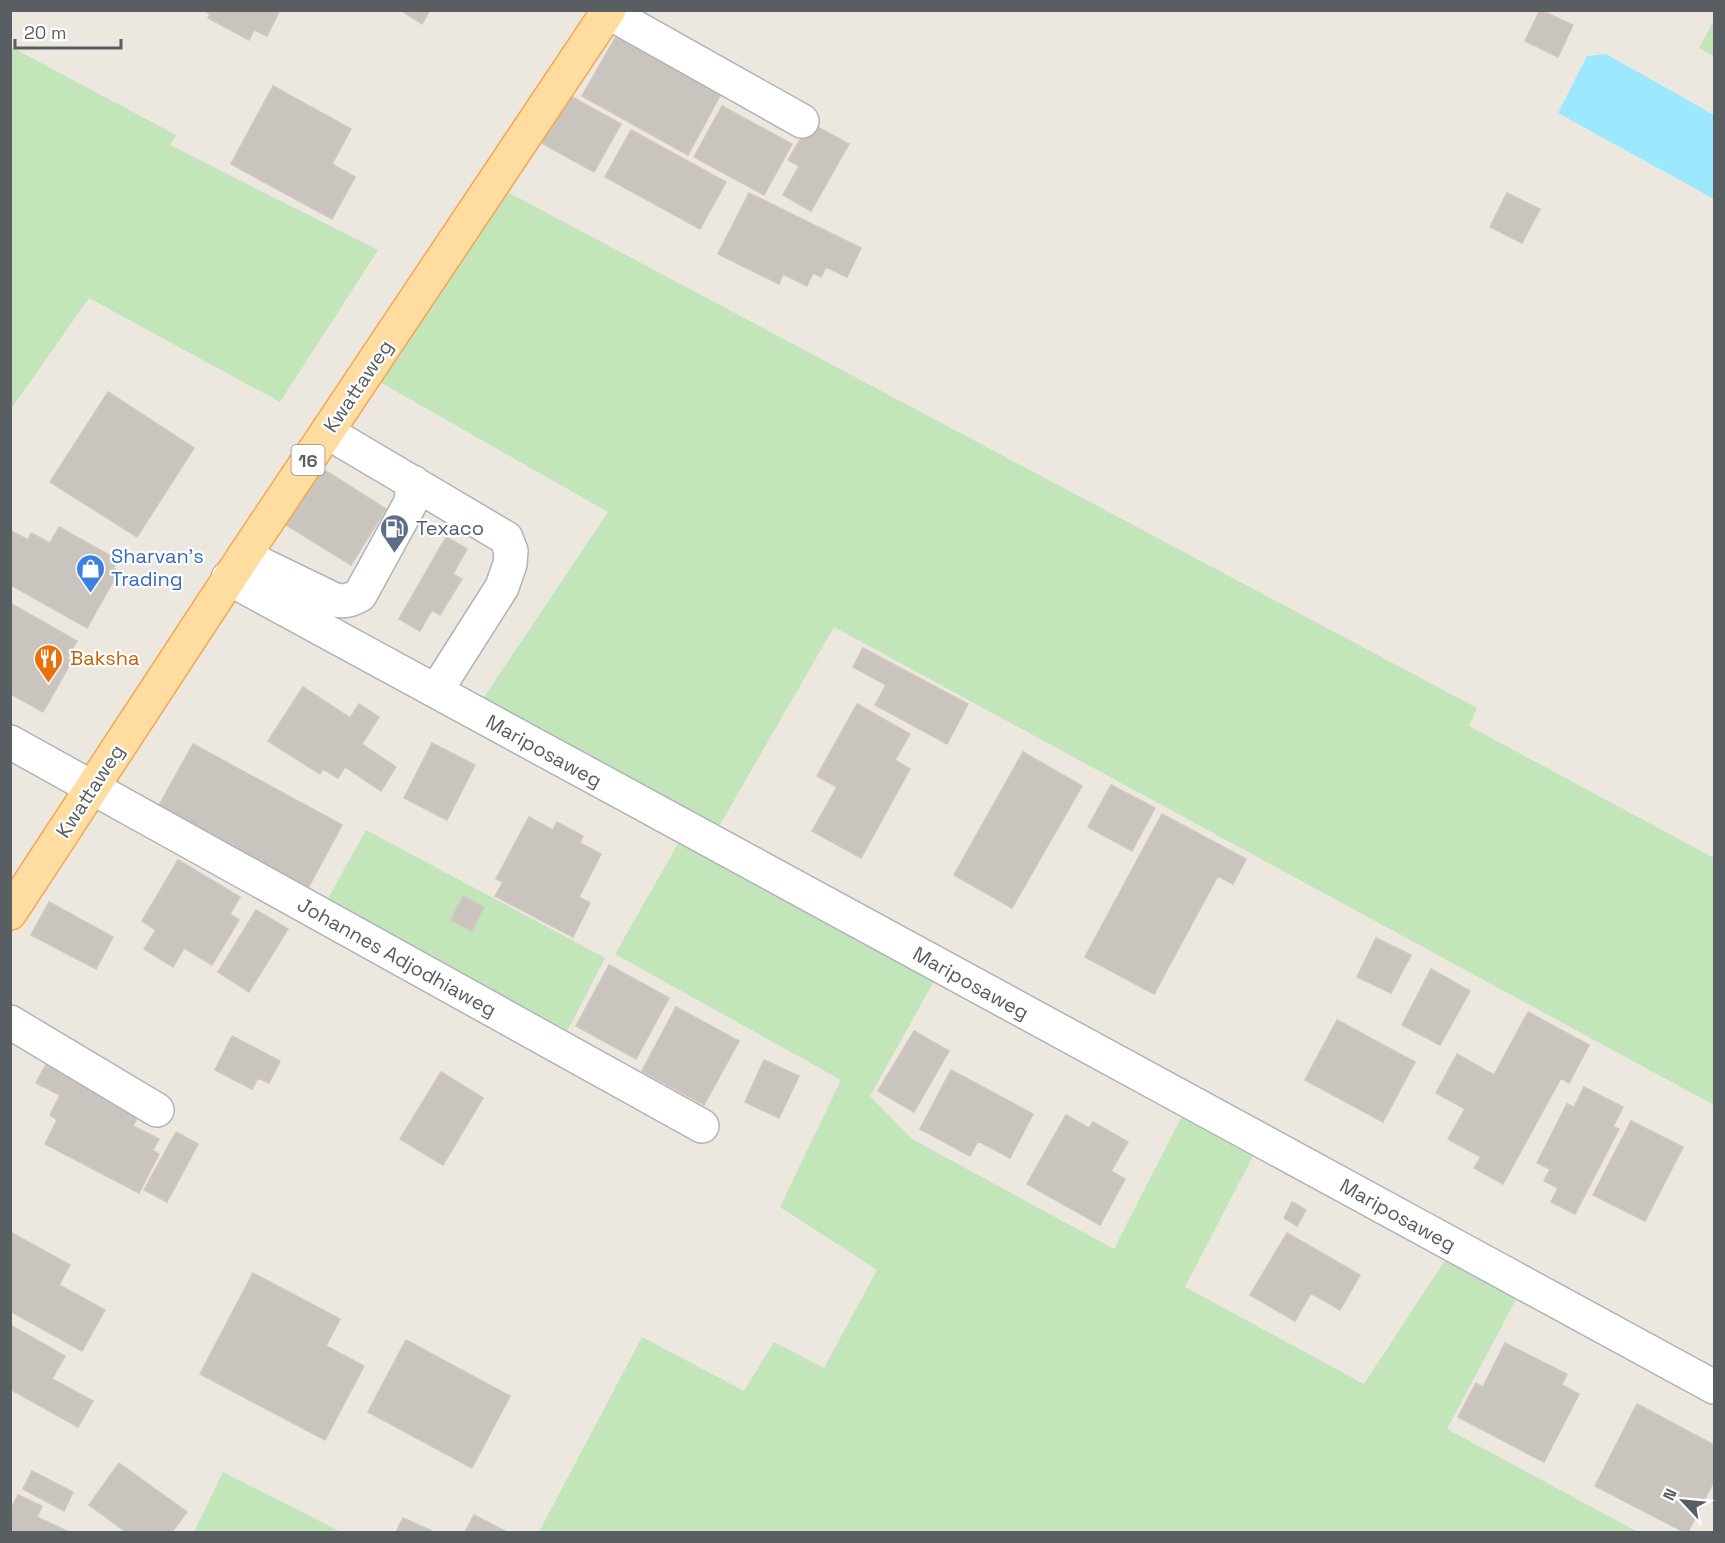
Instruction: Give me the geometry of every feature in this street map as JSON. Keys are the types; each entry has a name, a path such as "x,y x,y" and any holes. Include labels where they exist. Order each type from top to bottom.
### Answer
{"main road":[{"name":"Kwattaweg","path":"10,913 236,567 609,11"}],"street":[{"path":"609,11 802,121"},
{"path":"327,432 506,538 511,551 510,564 502,586 436,691"},
{"path":"236,567 334,600 353,599 360,595 411,502 413,482"},
{"name":"Mariposaweg","path":"236,567 436,691 1714,1387"},
{"name":"Johannes Adjodhiaweg","path":"10,742 702,1126"},
{"path":"10,1022 157,1110"}],"green space":[{"path":"1714,20 1714,56 1699,48"},
{"path":"11,47 176,135 170,145 378,250 280,402 89,298 11,409"},
{"path":"500,188 1477,708 1469,726 1714,858 1714,1105 834,627 718,828 482,700 608,512 371,377"},
{"path":"366,830 605,958 564,1037 325,904"},
{"path":"679,842 934,981 870,1096 912,1139 1114,1249 1182,1116 1254,1154 1185,1287 1364,1384 1448,1256 1519,1294 1447,1429 1638,1532 539,1532 642,1337 744,1391 774,1342 824,1368 877,1270 780,1207 841,1080 615,954"},
{"path":"223,1472 341,1532 194,1532"}],"water":[{"path":"1606,54 1714,115 1714,199 1558,113 1587,56"}],"building":[{"path":"203,10 280,10 267,36 254,30 249,40 208,18 210,14"},
{"path":"400,10 430,10 422,24"},
{"path":"1540,10 1573,25 1558,57 1525,41"},
{"path":"618,33 722,92 688,155 582,96"},
{"path":"273,86 351,129 332,164 355,177 332,219 231,164"},
{"path":"565,93 621,124 594,172 538,141"},
{"path":"722,106 792,144 764,195 694,157"},
{"path":"810,123 849,144 811,211 783,195 799,166 788,160"},
{"path":"631,130 726,182 700,229 605,177"},
{"path":"749,193 861,248 847,277 826,267 821,277 813,273 807,286 783,274 779,284 718,254"},
{"path":"1507,193 1540,209 1522,243 1490,227"},
{"path":"108,392 194,448 137,537 50,482"},
{"path":"318,466 386,509 351,565 283,523"},
{"path":"59,527 118,560 113,568 119,571 87,628 10,586 10,530 28,540 31,533 50,543"},
{"path":"446,537 467,549 453,574 462,579 440,615 432,610 420,631 399,619"},
{"path":"10,603 77,641 67,659 72,661 43,712 10,695"},
{"path":"863,648 968,704 947,744 875,705 886,685 853,667"},
{"path":"303,687 350,718 359,704 379,717 362,744 396,767 381,791 345,767 338,778 323,769 320,774 268,741"},
{"path":"857,704 910,734 895,760 910,769 861,858 812,831 837,787 817,776"},
{"path":"432,743 475,765 447,820 404,798"},
{"path":"193,744 342,825 307,890 157,809"},
{"path":"1023,752 1082,786 1012,908 954,875"},
{"path":"1111,785 1155,808 1132,851 1088,827"},
{"path":"1162,814 1246,859 1233,884 1218,876 1154,994 1085,957"},
{"path":"529,817 553,830 557,822 583,836 580,843 601,854 579,897 590,903 573,937 495,896 503,882 496,879"},
{"path":"178,860 240,897 230,914 239,920 212,965 184,948 173,967 144,949 156,930 142,921"},
{"path":"463,896 484,907 472,931 451,920"},
{"path":"49,902 113,937 96,969 31,935"},
{"path":"256,910 288,929 249,992 218,972"},
{"path":"1376,938 1411,955 1391,993 1357,977"},
{"path":"609,965 669,998 636,1059 576,1026"},
{"path":"1431,969 1470,991 1440,1045 1402,1025"},
{"path":"676,1007 739,1041 704,1105 642,1071"},
{"path":"1528,1012 1589,1045 1569,1083 1561,1078 1503,1184 1474,1168 1481,1157 1448,1139 1465,1109 1436,1093 1457,1054 1494,1075"},
{"path":"1337,1020 1415,1062 1383,1122 1305,1080"},
{"path":"914,1031 949,1051 914,1112 878,1091"},
{"path":"232,1036 280,1061 269,1083 258,1078 252,1089 215,1070"},
{"path":"764,1060 799,1076 779,1118 745,1102"},
{"path":"48,1061 141,1110 133,1126 159,1139 153,1150 159,1154 139,1193 45,1144 57,1120 50,1115 60,1095 36,1083"},
{"path":"951,1070 1033,1114 1010,1158 978,1141 970,1156 920,1129"},
{"path":"441,1072 483,1098 443,1165 400,1139"},
{"path":"1584,1087 1623,1107 1613,1127 1619,1129 1575,1214 1551,1202 1558,1188 1544,1181 1550,1169 1537,1163 1567,1104 1574,1107"},
{"path":"1066,1115 1089,1128 1093,1122 1128,1142 1111,1171 1125,1179 1100,1225 1027,1184"},
{"path":"1631,1121 1683,1147 1645,1221 1593,1195"},
{"path":"176,1132 198,1144 167,1202 144,1190"},
{"path":"1292,1202 1306,1210 1297,1226 1284,1218"},
{"path":"10,1232 70,1265 59,1285 105,1310 82,1351 10,1311"},
{"path":"1287,1233 1360,1275 1340,1310 1311,1293 1295,1321 1250,1295"},
{"path":"253,1273 340,1319 326,1346 364,1366 325,1440 200,1374"},
{"path":"10,1325 65,1356 52,1379 93,1401 78,1427 10,1389"},
{"path":"406,1340 510,1396 472,1468 368,1412"},
{"path":"1505,1343 1567,1374 1562,1385 1579,1394 1544,1462 1458,1417 1476,1383 1483,1387"},
{"path":"1637,1404 1714,1445 1714,1481 1688,1532 1595,1486"},
{"path":"119,1463 187,1512 172,1532 126,1532 89,1505"},
{"path":"32,1471 73,1492 64,1511 23,1489"},
{"path":"18,1495 42,1506 37,1517 69,1532 10,1532 10,1511"},
{"path":"474,1515 507,1532 465,1532"},
{"path":"403,1518 434,1532 396,1532"}],"place":[{"name":"Texaco","path":"395,554"},
{"name":"Sharvan's Trading","path":"90,594"},
{"name":"Baksha","path":"49,684"}]}
